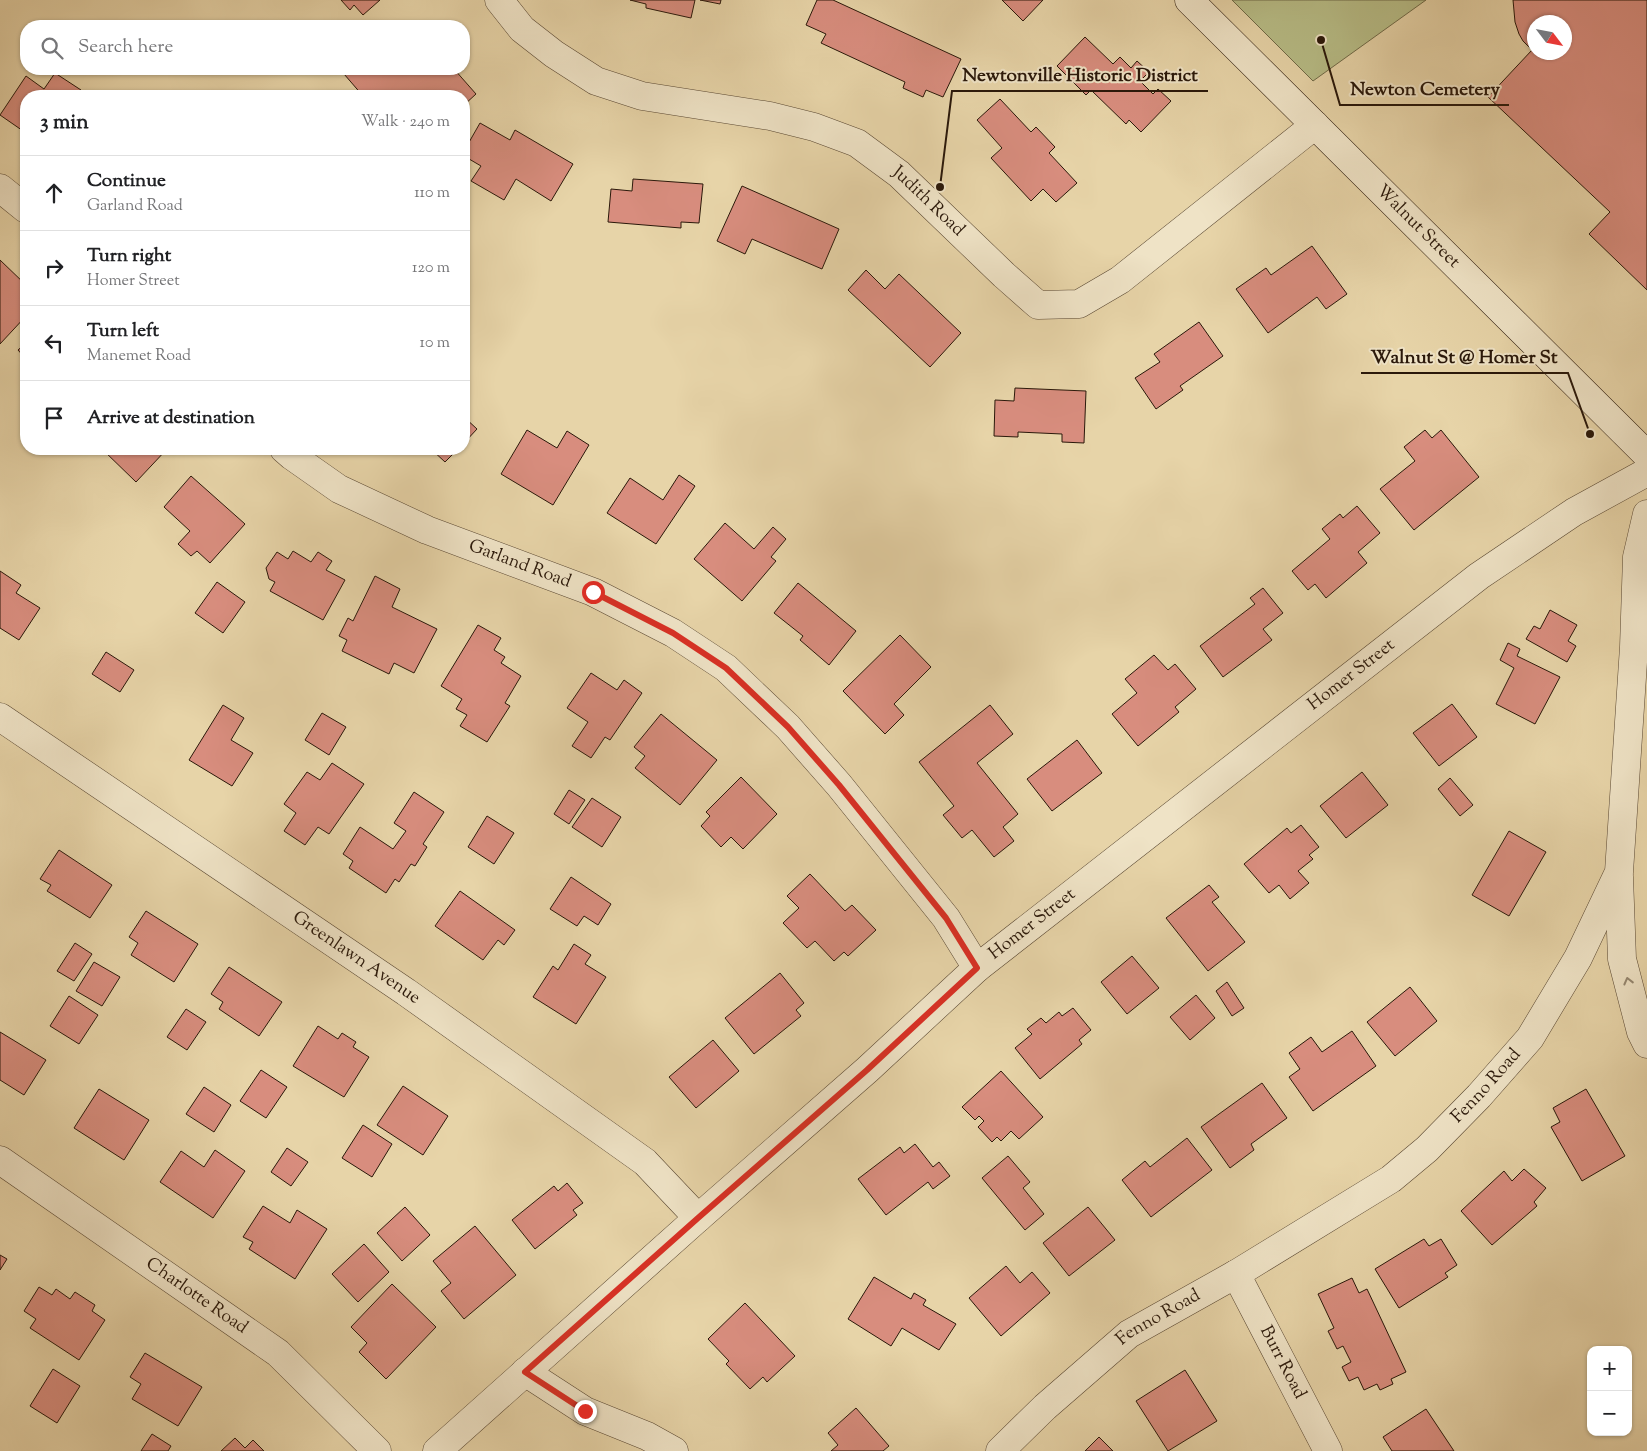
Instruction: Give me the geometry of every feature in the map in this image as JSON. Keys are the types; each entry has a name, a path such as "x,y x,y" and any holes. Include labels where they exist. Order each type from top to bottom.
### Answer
{"street":[{"name":"Judith Road","path":"499,0 522,29 554,54 596,81 642,96 770,116 814,127 857,143 898,174 1004,276 1038,305 1079,304 1120,280 1315,125"},
{"name":"Walnut Street","path":"1189,0 1647,455"},
{"path":"0,188 20,204"},
{"name":"Garland Road","path":"291,455 339,489 427,530 593,592 673,633 726,668 788,727 839,785 946,918 977,968"},
{"name":"Homer Street","path":"437,1451 867,1070 977,968 1479,576 1574,512 1647,472"},
{"name":"Fenno Road","path":"1000,1451 1045,1407 1128,1334 1236,1274 1390,1178 1427,1149 1480,1096 1530,1038 1578,958 1619,872 1634,647 1637,557 1647,514"},
{"name":"Greenlawn Avenue","path":"0,717 406,992 645,1162 698,1218"},
{"path":"1619,872 1622,959 1641,1032 1647,1044"},
{"name":"Charlotte Road","path":"0,1160 278,1353 377,1451"},
{"name":"Burr Road","path":"1236,1274 1328,1451"},
{"path":"525,1372 585,1411 647,1436 674,1451"}],"green space":[{"path":"1232,0 1426,0 1313,81"}],"building":[{"path":"341,0 380,0 363,15 354,5 350,10"},
{"path":"630,0 695,0 691,18 646,8 646,4"},
{"path":"700,0 721,0 720,4"},
{"path":"817,0 833,0 961,59 943,97 926,90 923,97 903,88 905,82 821,43 826,34 806,25"},
{"path":"1002,0 1043,0 1023,21"},
{"path":"1513,0 1647,0 1647,290 1589,234 1610,212 1488,97 1527,55 1527,60 1572,60 1572,15 1527,15 1527,45 1519,34 1515,22"},
{"path":"1085,37 1113,64 1120,57 1131,68 1137,61 1149,72 1140,81 1153,94 1158,89 1171,101 1141,132 1129,120 1126,124 1091,90 1086,95 1057,66"},
{"path":"54,75 58,75 81,90 20,90 20,129 0,115 26,76 44,89"},
{"path":"345,75 459,75 476,94 470,100 470,90 358,90"},
{"path":"1000,99 1031,132 1036,127 1055,147 1049,153 1077,183 1056,202 1043,189 1031,201 991,158 1002,148 977,120"},
{"path":"480,123 510,140 515,130 573,164 551,201 516,179 504,200 471,181 481,166 470,160 470,140"},
{"path":"633,179 703,184 699,223 681,222 681,228 608,222 611,189 632,191"},
{"path":"742,186 839,229 822,269 752,239 745,254 717,241"},
{"path":"1312,246 1347,294 1326,309 1317,297 1268,333 1236,289 1266,268 1271,275"},
{"path":"0,260 20,279 20,322 0,344"},
{"path":"866,270 885,289 899,274 961,333 930,367 848,290"},
{"path":"1199,322 1223,356 1180,386 1183,390 1156,409 1135,378 1160,362 1154,354"},
{"path":"1015,388 1086,391 1084,443 1062,442 1062,434 1018,432 1018,437 994,436 995,400 1014,401"},
{"path":"470,423 477,429 470,437"},
{"path":"527,430 557,448 567,431 589,445 553,505 501,474"},
{"path":"1425,430 1432,438 1441,430 1479,477 1414,530 1380,489 1415,461 1404,447"},
{"path":"108,455 161,455 136,482"},
{"path":"437,455 452,455 445,462"},
{"path":"679,475 695,486 656,544 607,513 630,478 663,500"},
{"path":"191,476 245,524 210,563 197,551 191,556 178,544 190,531 164,507"},
{"path":"1357,506 1380,533 1358,552 1367,563 1326,598 1315,584 1308,590 1292,571 1330,539 1322,529 1340,514 1343,518"},
{"path":"725,523 754,549 773,527 786,539 771,557 776,561 742,601 694,559"},
{"path":"293,551 311,562 318,552 332,561 326,570 345,580 323,620 270,591 275,582 269,579 266,568 277,552 288,559"},
{"path":"0,571 21,585 16,593 40,608 19,640 0,628"},
{"path":"375,576 400,589 392,607 437,629 414,673 394,663 389,674 342,651 347,640 339,636 348,618 353,621"},
{"path":"217,582 245,602 223,633 195,613"},
{"path":"798,583 856,631 829,665 800,640 803,636 774,613"},
{"path":"1263,588 1283,613 1263,629 1272,640 1223,677 1200,646 1255,604 1250,598"},
{"path":"1550,610 1577,625 1568,641 1576,646 1567,662 1526,639 1534,626 1540,629"},
{"path":"478,625 501,638 494,650 505,657 501,663 521,676 505,703 510,706 487,742 460,726 467,715 456,709 462,699 441,686"},
{"path":"900,635 931,667 894,704 904,715 885,734 843,691"},
{"path":"1508,643 1520,649 1517,656 1560,677 1535,724 1496,704 1514,668 1500,660"},
{"path":"106,652 134,670 120,692 92,674"},
{"path":"1154,655 1168,670 1175,664 1196,689 1175,707 1179,712 1138,746 1112,714 1137,693 1125,679"},
{"path":"591,673 617,690 624,680 642,693 610,740 605,737 591,758 572,746 588,722 567,708"},
{"path":"1452,704 1477,737 1439,766 1413,733"},
{"path":"223,705 244,718 231,740 253,753 232,786 189,760"},
{"path":"990,705 1013,734 977,763 1018,814 1003,827 1014,841 994,857 972,830 962,838 943,815 954,806 919,762"},
{"path":"322,713 346,727 329,755 305,740"},
{"path":"661,714 717,760 680,805 635,768 645,756 634,747"},
{"path":"1077,740 1102,773 1052,811 1027,779"},
{"path":"332,763 364,784 329,834 318,827 305,845 284,831 296,813 284,804 307,772 320,780"},
{"path":"1362,772 1388,805 1346,838 1320,806"},
{"path":"741,777 777,814 743,849 731,837 721,847 701,826 710,816 706,812"},
{"path":"1450,778 1473,805 1460,816 1438,789"},
{"path":"569,790 585,800 569,824 554,814"},
{"path":"414,792 444,812 423,844 427,847 415,866 411,864 399,882 395,879 386,893 349,868 353,861 343,854 360,827 393,849 406,831 394,823"},
{"path":"592,798 621,817 602,847 572,827"},
{"path":"487,816 514,833 494,864 468,847"},
{"path":"1301,825 1319,847 1309,855 1313,859 1298,871 1309,883 1290,899 1279,885 1269,893 1244,864 1287,828 1291,833"},
{"path":"1509,831 1546,852 1509,916 1472,895"},
{"path":"59,850 112,885 90,918 47,891 51,885 40,879"},
{"path":"810,874 845,911 852,905 876,930 848,956 844,952 834,961 815,941 807,948 783,923 799,908 787,896"},
{"path":"571,877 611,904 598,925 584,916 577,926 550,909"},
{"path":"1209,885 1219,897 1212,902 1245,942 1208,971 1166,918"},
{"path":"460,891 515,930 504,945 498,940 483,960 435,926"},
{"path":"146,911 198,944 174,982 131,955 138,943 129,937"},
{"path":"75,943 92,954 74,981 57,971"},
{"path":"574,944 591,955 585,964 606,977 576,1024 533,997 553,966 558,970"},
{"path":"1132,956 1159,988 1127,1014 1101,982"},
{"path":"94,962 120,977 102,1006 76,991"},
{"path":"229,967 282,1002 259,1036 219,1009 223,1002 211,994"},
{"path":"780,973 804,1003 796,1010 801,1016 754,1054 725,1018"},
{"path":"1227,982 1244,1008 1232,1016 1216,991"},
{"path":"1410,987 1437,1021 1395,1056 1367,1022"},
{"path":"1196,995 1215,1018 1190,1040 1170,1017"},
{"path":"69,996 98,1015 79,1044 50,1026"},
{"path":"1073,1008 1091,1030 1079,1040 1082,1044 1040,1079 1015,1048 1032,1034 1027,1029 1041,1018 1046,1023 1059,1012 1062,1016"},
{"path":"186,1009 206,1022 187,1050 167,1037"},
{"path":"318,1026 338,1039 342,1033 356,1042 353,1047 369,1057 344,1097 293,1066"},
{"path":"1352,1031 1376,1066 1313,1111 1289,1077 1300,1069 1289,1053 1311,1037 1322,1052"},
{"path":"0,1032 46,1060 24,1095 0,1080"},
{"path":"713,1040 739,1071 696,1108 669,1077"},
{"path":"261,1070 287,1087 266,1118 240,1101"},
{"path":"1001,1071 1043,1117 1019,1139 1011,1131 1001,1141 997,1137 992,1142 978,1127 984,1121 979,1116 975,1120 962,1107"},
{"path":"1262,1083 1287,1118 1251,1144 1254,1150 1230,1168 1201,1127"},
{"path":"403,1086 448,1116 423,1155 377,1125"},
{"path":"204,1087 231,1105 214,1132 186,1114"},
{"path":"99,1089 149,1120 124,1160 74,1128"},
{"path":"1586,1089 1625,1156 1582,1181 1551,1127 1560,1122 1553,1108"},
{"path":"363,1125 392,1144 372,1177 342,1158"},
{"path":"1187,1138 1212,1170 1151,1217 1122,1180 1145,1161 1150,1167"},
{"path":"915,1144 933,1167 939,1162 950,1176 933,1189 928,1182 886,1215 858,1179 900,1147 904,1153"},
{"path":"287,1148 308,1162 291,1186 271,1172"},
{"path":"215,1150 245,1171 213,1218 160,1182 181,1151 204,1167"},
{"path":"1008,1156 1030,1182 1023,1188 1044,1214 1025,1230 982,1178"},
{"path":"1524,1169 1546,1188 1534,1202 1537,1206 1492,1245 1461,1211 1504,1171 1512,1181"},
{"path":"567,1183 583,1203 573,1210 577,1215 535,1249 512,1220 554,1186 558,1191"},
{"path":"263,1206 290,1223 297,1210 327,1229 295,1279 249,1249 253,1242 243,1237"},
{"path":"405,1207 430,1235 402,1261 377,1233"},
{"path":"1088,1207 1115,1240 1069,1276 1043,1243"},
{"path":"475,1226 516,1275 464,1319 441,1291 451,1283 433,1261"},
{"path":"1424,1239 1429,1246 1441,1239 1457,1265 1445,1273 1448,1277 1399,1308 1375,1269"},
{"path":"364,1244 389,1272 358,1302 332,1274"},
{"path":"0,1255 7,1259 0,1270"},
{"path":"1006,1266 1020,1283 1032,1272 1050,1293 1001,1336 969,1298"},
{"path":"874,1277 911,1299 914,1293 926,1300 923,1305 956,1324 939,1350 902,1328 891,1346 848,1319"},
{"path":"1352,1278 1359,1293 1367,1289 1406,1372 1391,1379 1393,1384 1380,1390 1377,1384 1364,1390 1358,1377 1349,1381 1342,1367 1351,1362 1343,1346 1337,1349 1328,1331 1334,1328 1318,1294"},
{"path":"392,1284 436,1327 386,1379 359,1352 367,1343 351,1327"},
{"path":"39,1287 52,1295 56,1289 70,1299 75,1292 95,1305 92,1311 105,1320 79,1360 30,1328 36,1319 24,1311"},
{"path":"745,1303 795,1356 767,1382 763,1377 750,1389 726,1364 729,1361 708,1339"},
{"path":"145,1353 202,1387 178,1426 132,1399 141,1384 130,1377"},
{"path":"53,1369 80,1386 57,1423 30,1406"},
{"path":"1185,1370 1217,1421 1168,1451 1136,1401"},
{"path":"856,1408 889,1446 883,1451 831,1451 838,1445 828,1433"},
{"path":"1426,1409 1454,1451 1392,1451 1383,1437"},
{"path":"152,1434 171,1446 168,1451 141,1451"},
{"path":"1099,1437 1113,1451 1085,1451"},
{"path":"235,1438 245,1448 253,1440 264,1451 221,1451"}],"place":[{"name":"Newton Cemetery","path":"1321,40"},
{"name":"Newtonville Historic District","path":"940,187"},
{"name":"Walnut St @ Homer St","path":"1590,434"}],"route":[{"path":"585,1411 525,1372 867,1070 977,968 946,918 839,785 788,727 726,668 673,633 593,592"}]}
